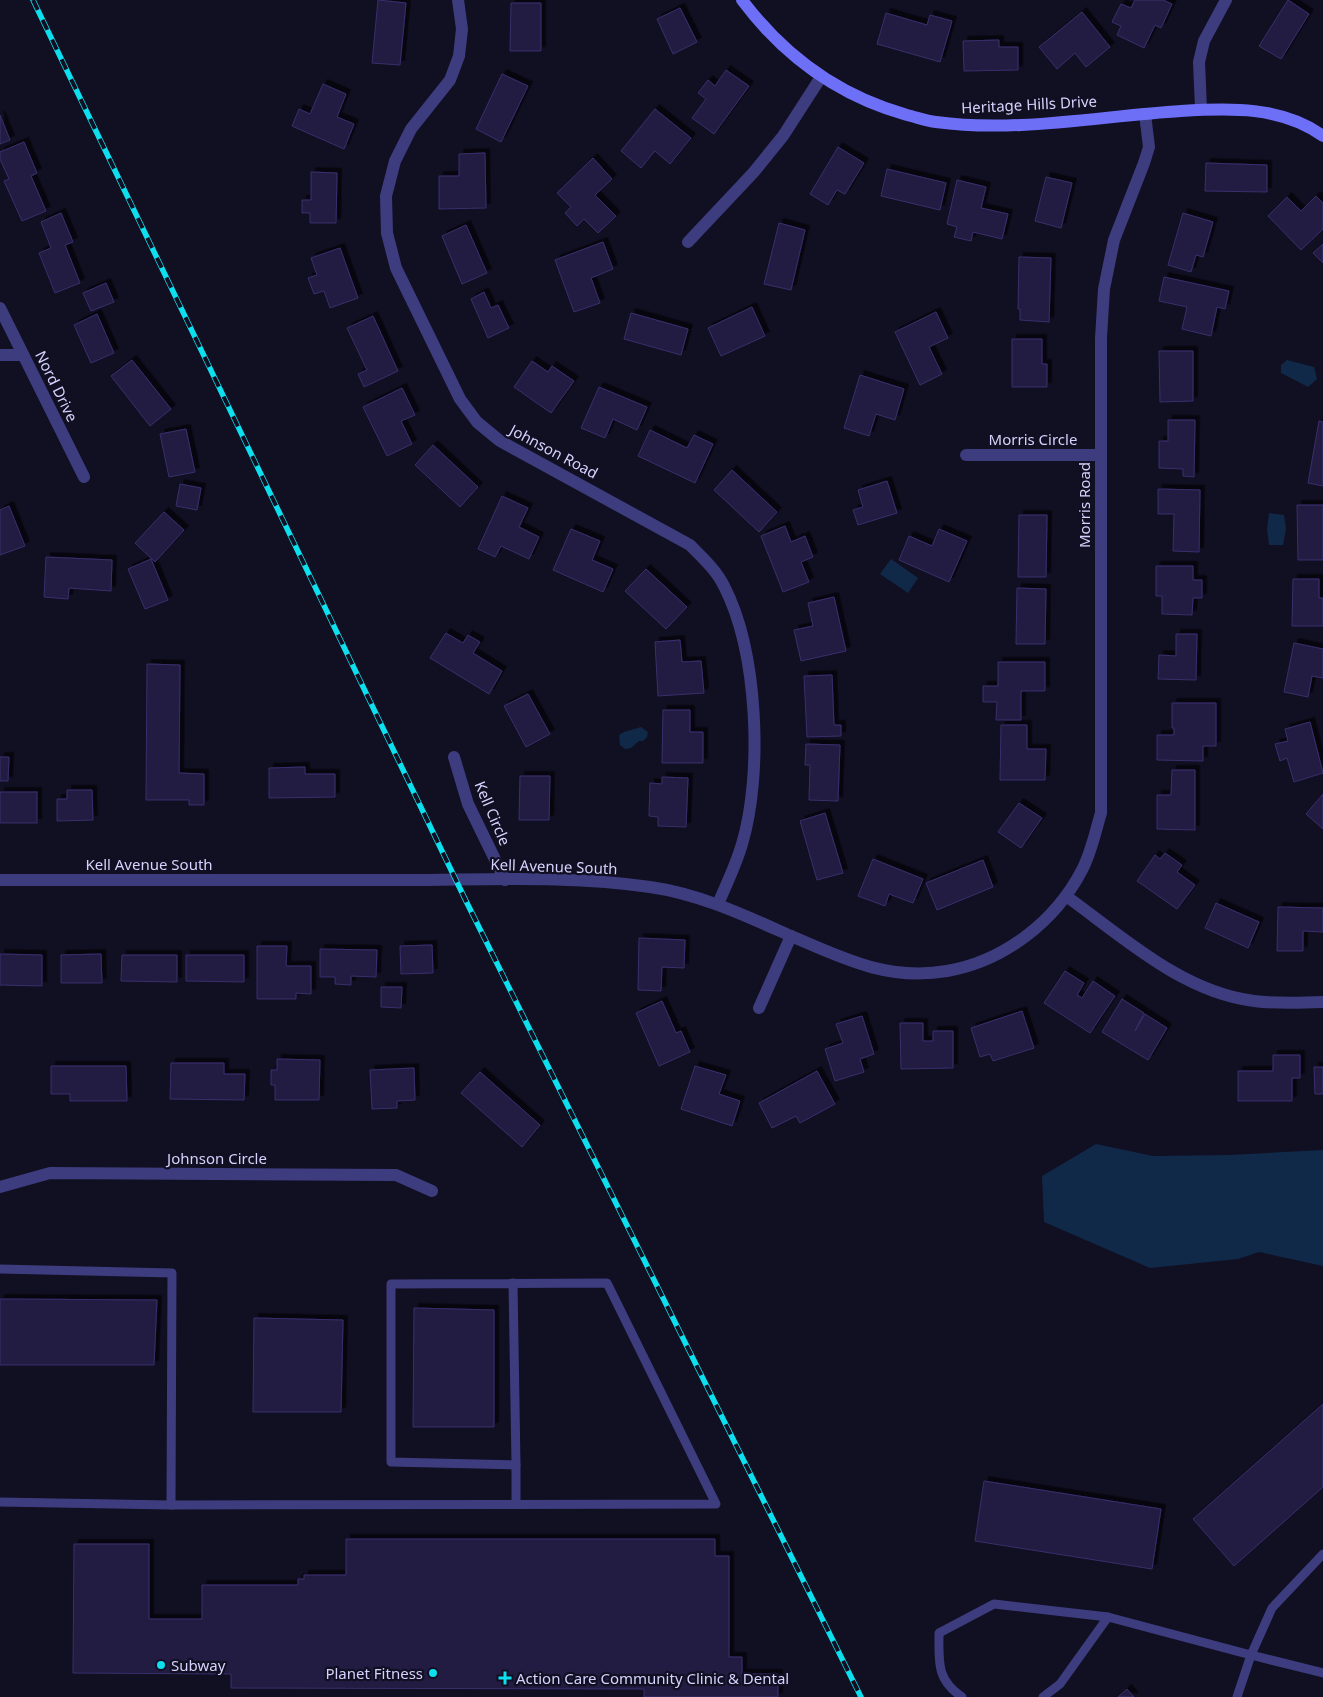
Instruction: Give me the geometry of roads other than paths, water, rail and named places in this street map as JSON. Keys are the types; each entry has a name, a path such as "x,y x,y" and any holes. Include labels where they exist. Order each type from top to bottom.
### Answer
{"street":[{"name":"Johnson Road","path":"458,0 462,29 459,56 450,80 411,129 395,161 386,196 387,233 396,268 460,399 477,422 500,441 634,512 690,545 709,564 724,585 746,652 752,698 754,743 752,789 742,845 718,904"},
{"name":"Heritage Hills Drive","path":"742,0 774,38 821,77 848,92 890,110 934,122 980,126 1201,110 1252,110 1285,117 1323,136"},
{"path":"1201,110 1199,62 1204,41 1226,0"},
{"path":"688,242 753,173 777,144 821,77"},
{"name":"Morris Road","path":"1066,896 1082,869 1100,813 1100,338 1104,289 1114,240 1149,147 1145,114"},
{"name":"Nord Drive","path":"0,308 84,478"},
{"path":"0,355 23,355"},
{"name":"Morris Circle","path":"966,455 1100,455"},
{"name":"Kell Circle","path":"454,757 468,804 505,880"},
{"name":"Kell Avenue South","path":"0,880 505,880 606,882 652,887 718,904 841,959 875,969 911,975 946,971 982,962 1014,945 1043,922 1066,896"},
{"path":"1066,896 1168,969 1209,989 1253,1001 1323,1002"},
{"path":"759,1008 792,936"},
{"name":"Johnson Circle","path":"0,1187 50,1173 396,1175 432,1191"}],"lane":[{"path":"0,1269 172,1273 170,1505"},
{"path":"513,1283 516,1504"},
{"path":"0,1502 170,1505 716,1504 607,1283 391,1284 391,1462 516,1465"},
{"path":"1237,1697 1251,1655 1272,1608 1323,1554"},
{"path":"962,1697 954,1692 939,1669 939,1633 994,1604 1108,1617 1323,1673"},
{"path":"1043,1697 1060,1684 1108,1617"}],"water":[{"path":"1287,360 1314,367 1317,379 1308,387 1281,373 1281,365"},
{"path":"1269,513 1284,515 1286,529 1283,545 1269,545 1267,529"},
{"path":"891,559 918,578 908,593 880,574"},
{"path":"641,727 648,732 647,737 643,741 639,741 631,748 625,749 620,745 619,735"},
{"path":"1096,1144 1153,1156 1229,1155 1323,1150 1323,1266 1259,1252 1238,1259 1150,1268 1044,1222 1042,1176"}],"railway":[{"path":"33,0 466,901 861,1697"}],"place":[{"name":"Subway","path":"161,1665"},
{"name":"Planet Fitness","path":"433,1673"},
{"name":"Action Care Community Clinic & Dental","path":"505,1678"}]}
